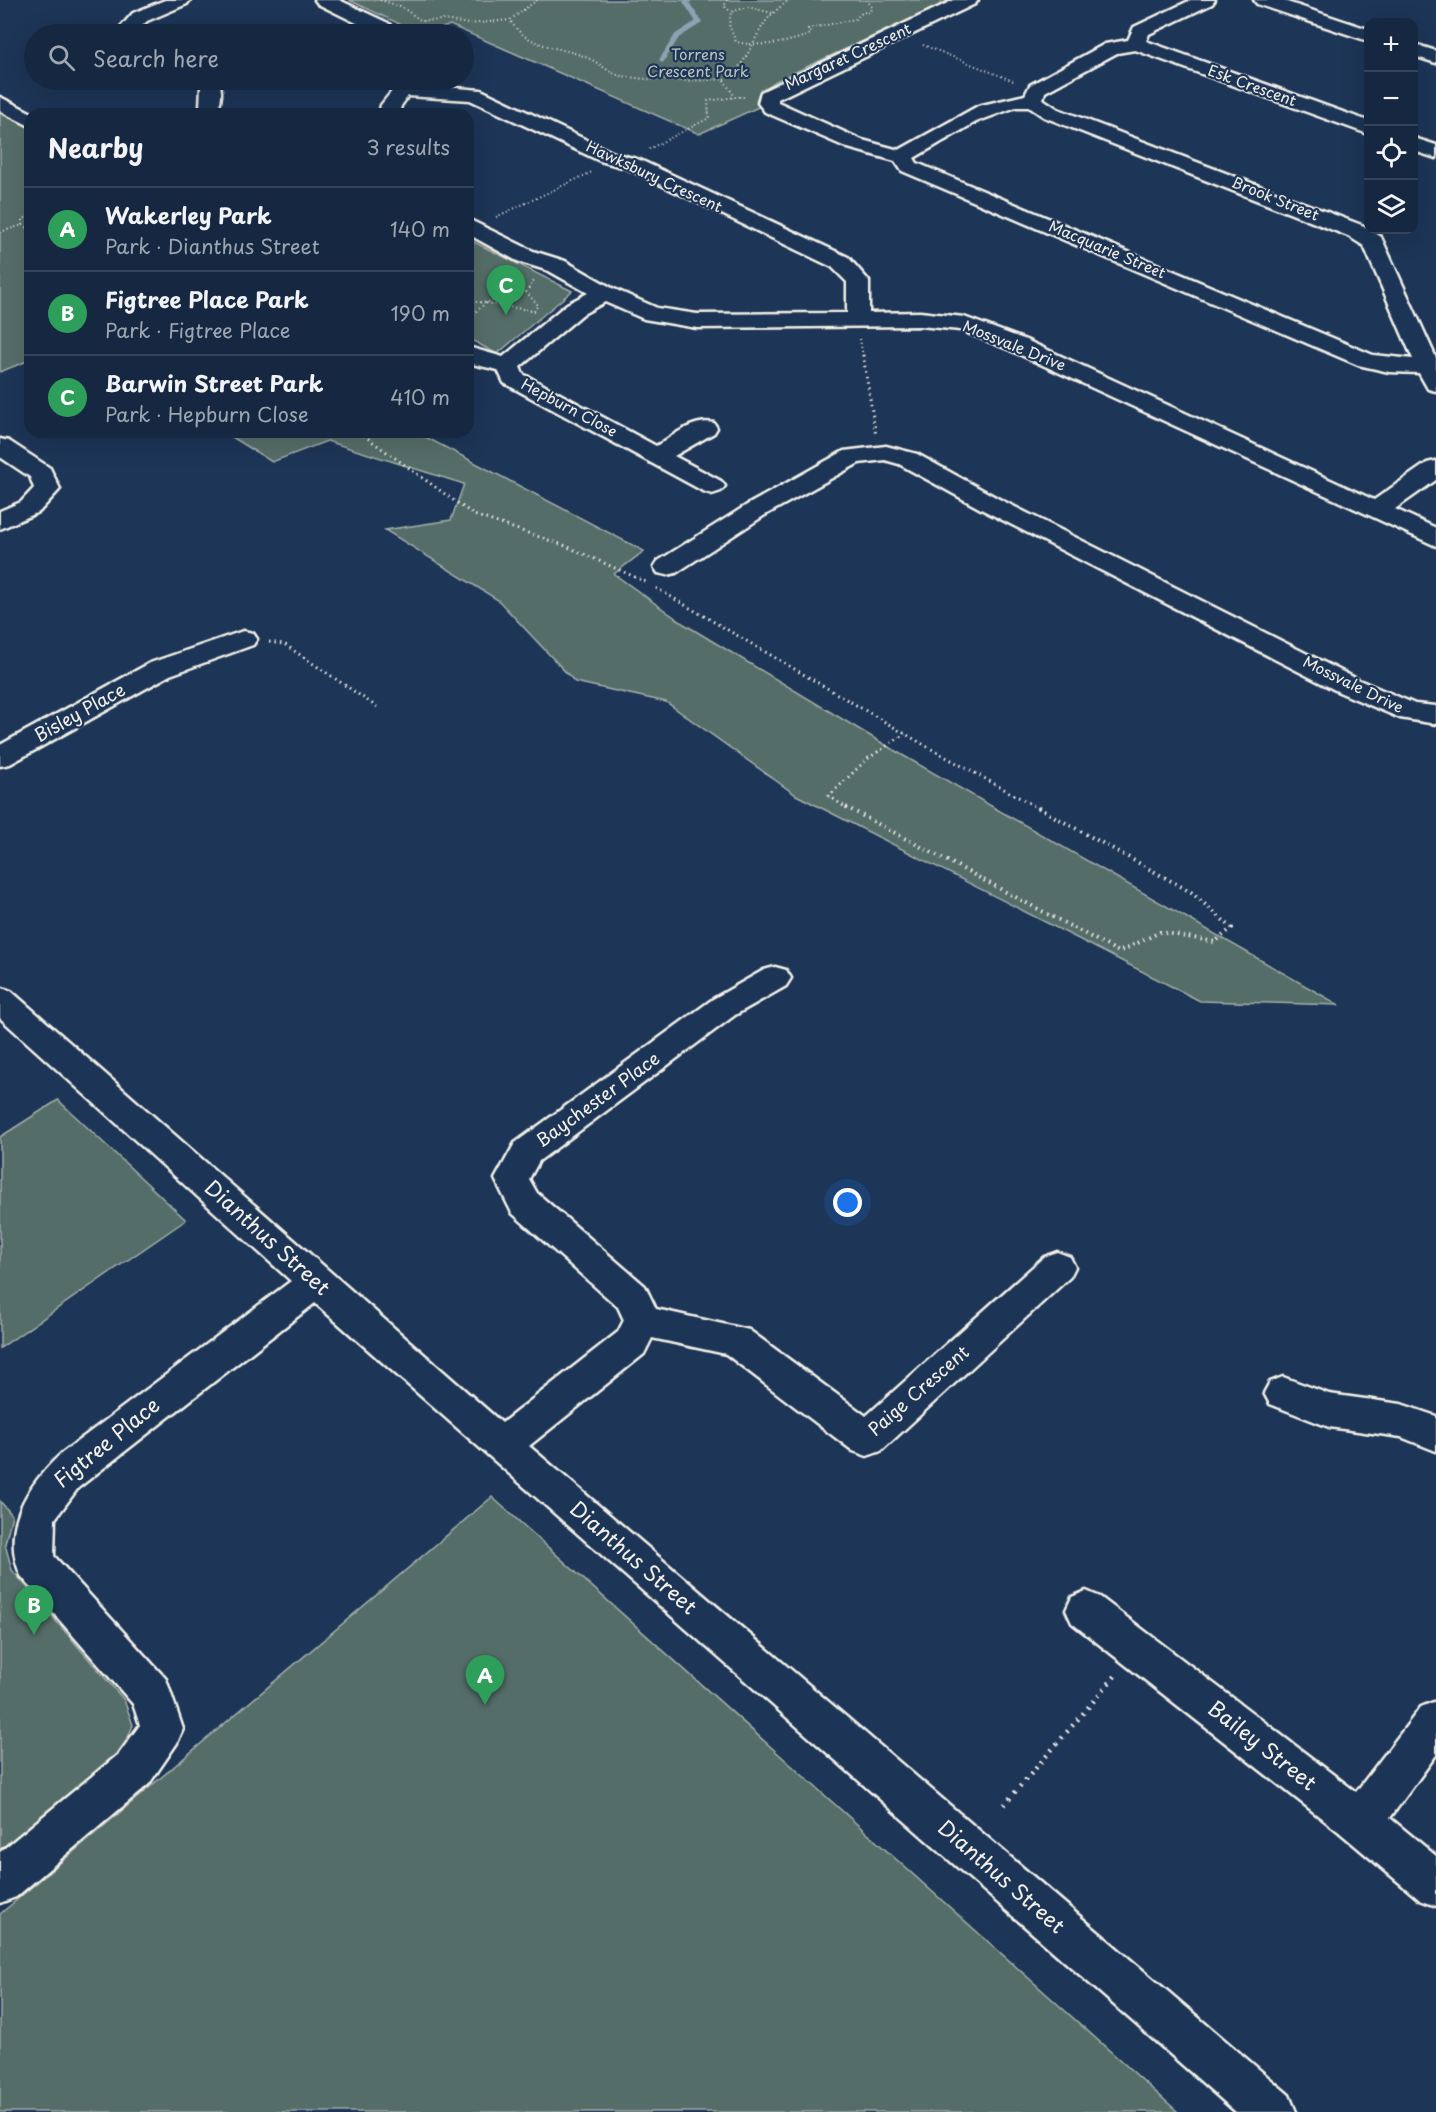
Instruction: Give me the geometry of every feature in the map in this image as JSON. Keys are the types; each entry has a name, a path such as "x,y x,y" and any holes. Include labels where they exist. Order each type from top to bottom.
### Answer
{"street":[{"path":"133,24 140,17 182,0"},
{"path":"324,0 375,24"},
{"name":"Margaret Crescent","path":"903,157 855,144 772,108 768,103 768,96 895,33 969,0"},
{"path":"903,157 946,130 984,111 1035,95 1112,48 1136,44 1141,31 1206,0"},
{"path":"1263,0 1364,34"},
{"name":"Esk Crescent","path":"1136,44 1364,127"},
{"path":"1418,52 1436,57"},
{"path":"209,108 211,90"},
{"path":"390,108 397,90"},
{"name":"Hawksbury Crescent","path":"440,90 486,98 607,157 633,164 840,262 858,281 858,320"},
{"name":"Brook Street","path":"1035,95 1051,113 1346,228 1372,242 1431,375"},
{"path":"0,103 24,117"},
{"path":"1418,146 1436,152"},
{"name":"Macquarie Street","path":"903,157 909,167 1366,360 1431,375"},
{"name":"Mossvale Drive","path":"474,228 525,256 557,266 604,293 652,314 697,321 920,319 963,324 1018,345 1436,538"},
{"name":"Hepburn Close","path":"604,293 575,309 508,365 512,378 712,486"},
{"path":"474,357 508,365"},
{"path":"657,455 705,428"},
{"path":"0,447 41,473 48,489 30,507 0,521"},
{"name":"Mossvale Drive","path":"656,575 756,510 832,467 853,456 886,453 908,459 990,504 1349,686 1410,712 1436,715"},
{"path":"1377,510 1436,468"},
{"name":"Bisley Place","path":"0,757 159,669 243,639"},
{"name":"Baychester Place","path":"643,1321 632,1297 524,1203 512,1179 527,1152 724,1007 775,978"},
{"name":"Dianthus Street","path":"0,999 502,1445 1272,2112"},
{"name":"Paige Crescent","path":"643,1321 736,1341 867,1440 1058,1267"},
{"name":"Figtree Place","path":"0,1881 134,1769 162,1729 151,1693 34,1563 30,1538 38,1510 50,1488 76,1465 316,1282"},
{"path":"502,1445 631,1343 643,1321"},
{"path":"1283,1393 1334,1412 1383,1416 1429,1430 1436,1435"},
{"name":"Bailey Street","path":"1086,1610 1360,1822 1436,1884"},
{"path":"1360,1822 1436,1721"}],"path":[{"path":"380,0 400,6 414,18 422,21 444,20 469,24 510,20 537,0"},
{"path":"727,0 724,6 731,12"},
{"path":"510,20 513,27 534,42 586,56 609,72 621,76 703,81 723,79 737,72 772,13 789,0"},
{"path":"731,12 729,25 736,42 767,47 786,44 811,33 808,29 855,19 863,12 869,13 872,7 867,0"},
{"path":"731,12 748,7 772,13"},
{"path":"895,33 1035,95"},
{"path":"723,79 735,97"},
{"path":"645,150 709,118 708,101 745,97 754,104 768,103"},
{"path":"492,223 496,217 592,172"},
{"path":"0,232 23,225 24,219"},
{"path":"474,301 484,302 519,312 534,311 538,305 526,292 494,297 484,302 474,313"},
{"path":"858,320 877,442"},
{"path":"366,438 474,515 656,575 905,734 1191,891 1232,928 1215,942 1160,932 1119,952 858,816 829,796 867,759 905,734"},
{"path":"243,639 284,644 377,707"},
{"path":"1004,1805 1138,1650"}],"green space":[{"name":"Torrens Crescent Park","path":"349,0 952,0 776,81 759,93 756,100 761,106 699,134 474,36 474,24 400,24"},
{"path":"0,110 24,124 24,362 0,372"},
{"path":"474,242 572,291 497,354 474,341"},
{"path":"234,438 427,438 644,551 614,574 684,624 897,752 1339,1005 1200,1001 796,795 666,702 575,682 498,600 385,530 451,520 464,484 327,441 272,462"},
{"path":"58,1100 186,1220 0,1348 0,1137"},
{"path":"492,1497 1178,2112 0,2112 0,1914"},
{"path":"0,1501 12,1515 5,1544 12,1570 124,1700 133,1725 123,1750 0,1854"}],"waterway":[{"path":"662,60 677,36 699,22 686,2 689,0"}],"place":[{"name":"Barwin Street Park","path":"506,315"},
{"name":"Figtree Place Park","path":"34,1635"},
{"name":"Wakerley Park","path":"485,1705"}]}
